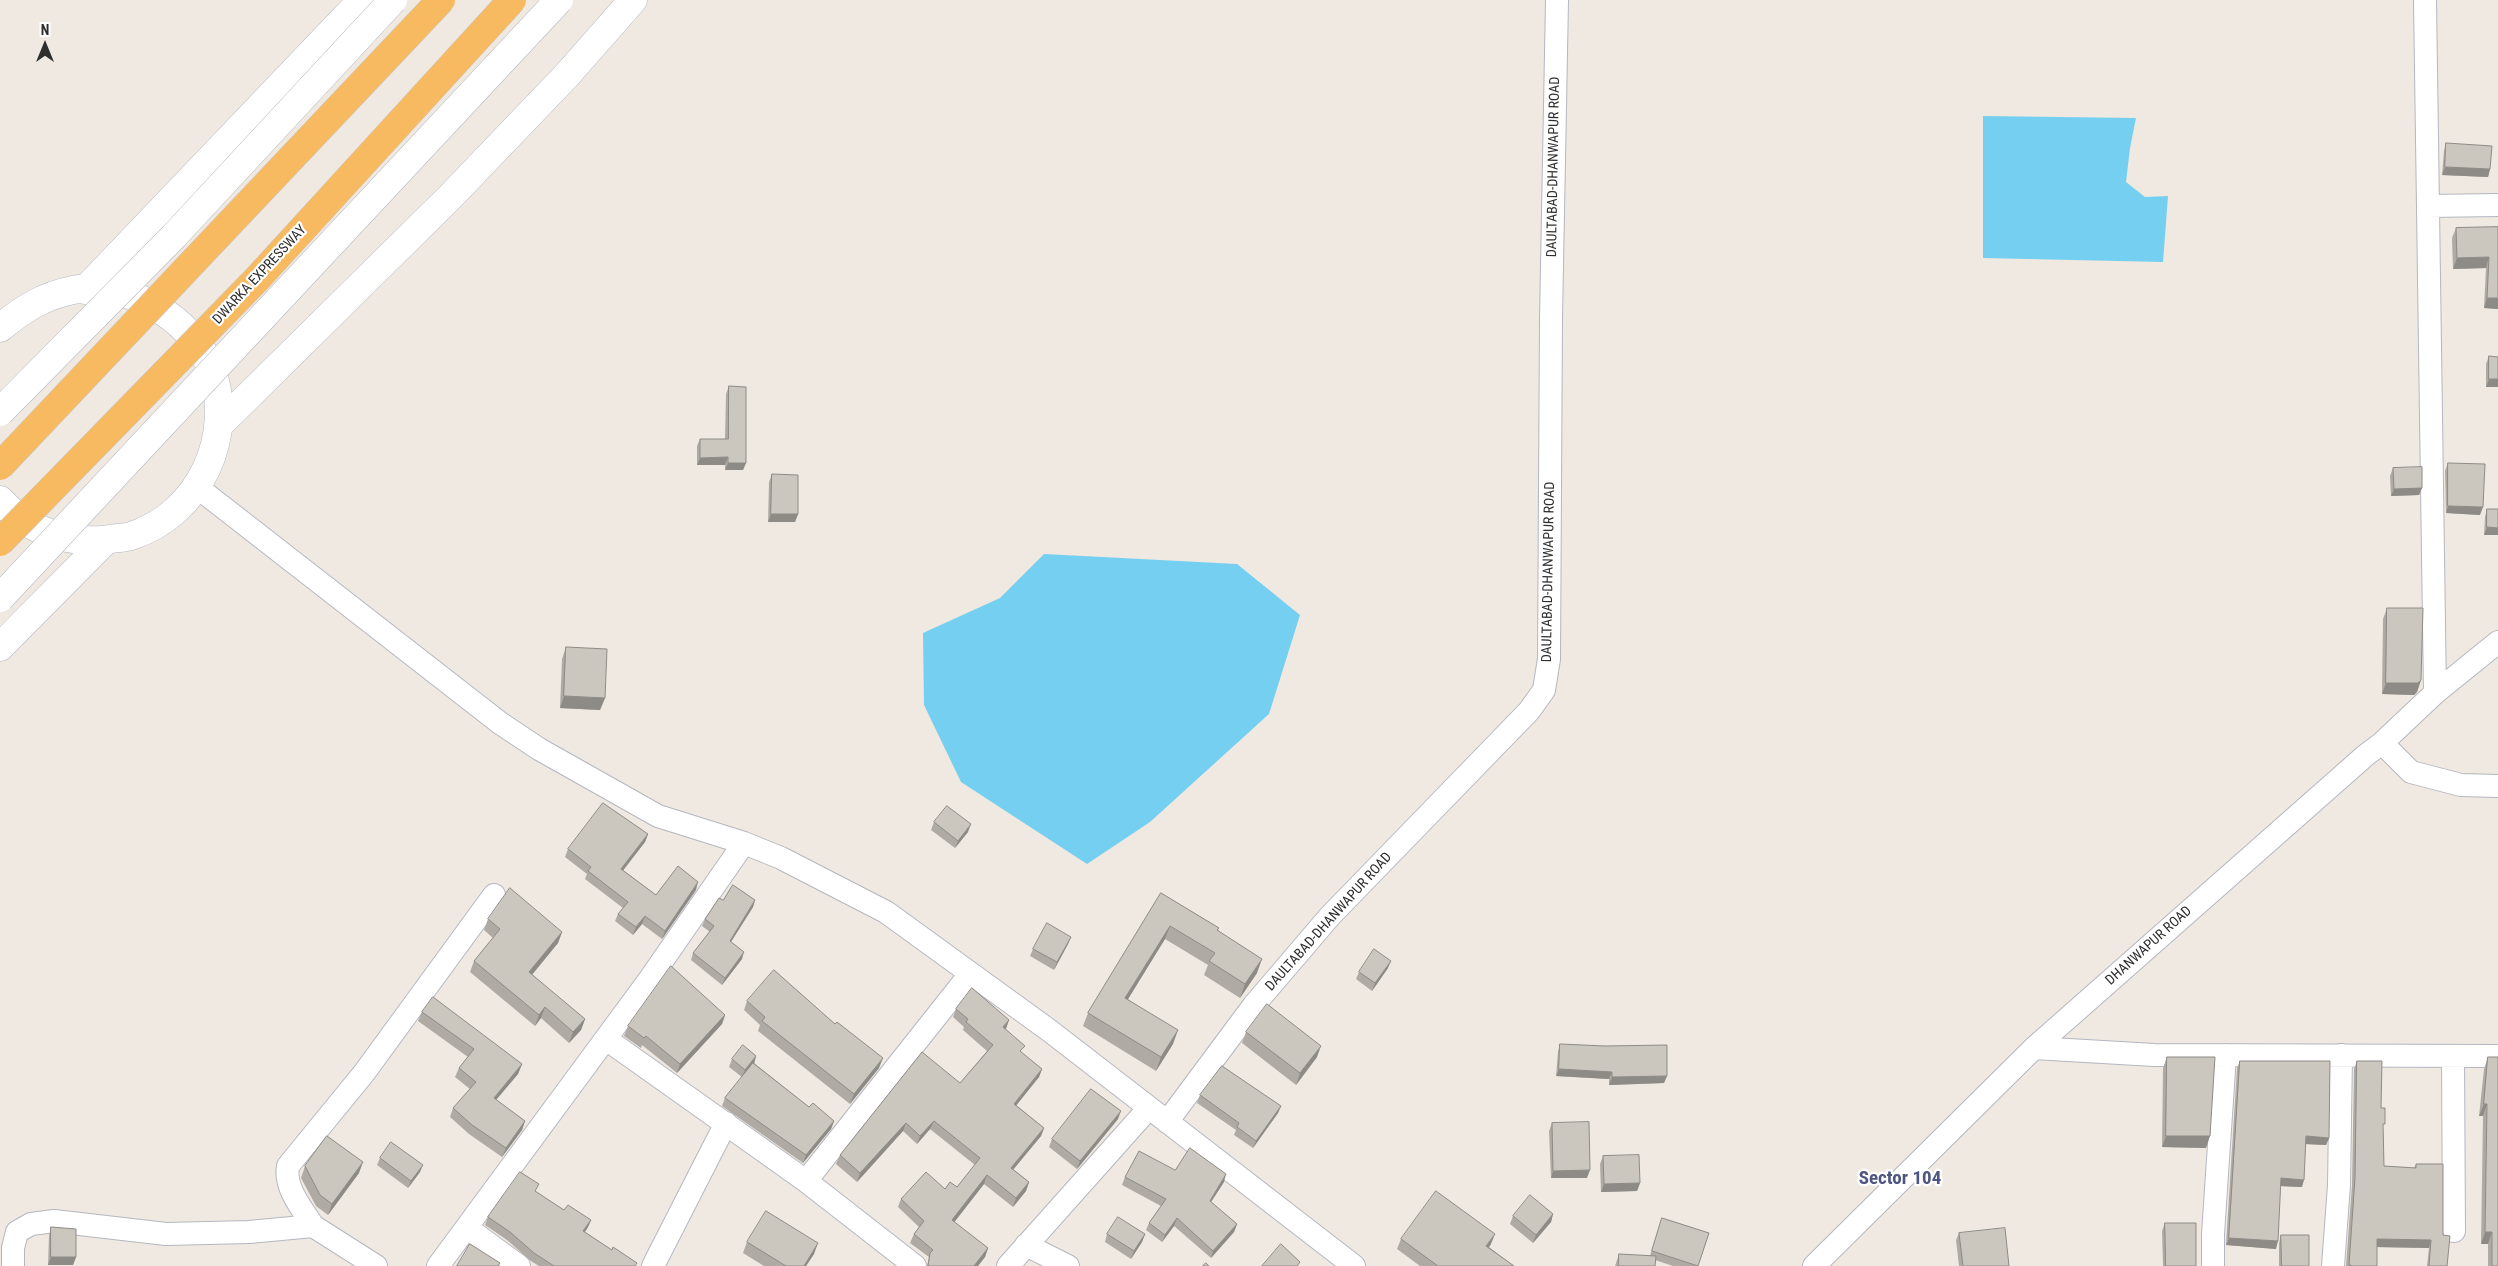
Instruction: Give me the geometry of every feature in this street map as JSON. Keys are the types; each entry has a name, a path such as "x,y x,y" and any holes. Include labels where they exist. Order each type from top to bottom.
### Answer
{"highway":[{"path":"0,466 62,404 440,0"},
{"name":"DWARKA EXPRESSWAY","path":"0,542 256,280 512,0"}],"street":[{"path":"85,290 362,0"},
{"path":"0,412 174,236 393,0"},
{"path":"0,598 558,0"},
{"path":"218,426 451,196 567,75 633,0"},
{"name":"DAULTABAD-DHANWAPUR ROAD","path":"1167,1122 1254,1005 1330,916 1529,710 1544,690 1549,659 1551,329 1557,0"},
{"path":"2425,0 2435,692"},
{"path":"2428,206 2498,205"},
{"path":"0,328 34,302 74,290 116,290 156,305 189,332 211,367 220,408 215,450 197,488 168,517 131,536 90,542 49,534 12,514 0,500"},
{"path":"197,488 500,723 540,749 658,816 744,843 790,862 886,912 1050,1031 1148,1109 1354,1266"},
{"path":"0,647 106,540"},
{"name":"DHANWAPUR ROAD","path":"1814,1266 2034,1048 2366,755 2382,743 2435,692 2493,650"},
{"path":"2382,743 2411,772 2461,785 2498,786"},
{"path":"438,1266 606,1039 744,843"},
{"path":"376,1266 313,1226 289,1186 286,1175 288,1166 364,1073 494,896"},
{"path":"806,1181 970,974"},
{"path":"606,1039 806,1181 915,1266"},
{"path":"2034,1048 2154,1055 2498,1056"},
{"path":"2214,1266 2213,1234 2225,1055"},
{"path":"2333,1266 2339,1185 2341,1055"},
{"path":"2453,1057 2454,1231"},
{"path":"1008,1266 1148,1109"},
{"path":"653,1266 726,1123"},
{"path":"13,1266 13,1248 17,1232 32,1224 54,1221 166,1234 249,1232 313,1226"},
{"path":"467,1228 519,1266"},
{"path":"1026,1245 1068,1266"}],"water":[{"path":"1983,116 2136,118 2126,182 2145,197 2168,196 2163,262 1983,258"},
{"path":"1044,554 1237,564 1300,615 1269,714 1150,822 1087,864 961,782 924,705 923,633 1000,598"}],"building":[{"path":"2446,143 2492,146 2490,169 2445,167"},
{"path":"2498,227 2498,298 2487,298 2489,257 2457,258 2456,228"},
{"path":"2489,356 2498,357 2498,379 2489,379"},
{"path":"729,386 746,387 746,463 728,463 728,457 700,458 700,439 728,439"},
{"path":"2448,463 2485,464 2483,507 2448,506"},
{"path":"2422,467 2422,488 2394,489 2393,468"},
{"path":"772,474 798,475 798,514 771,514"},
{"path":"2487,509 2498,509 2498,528 2487,527"},
{"path":"2387,608 2423,608 2421,680 2418,683 2386,683"},
{"path":"566,647 607,649 605,698 564,696"},
{"path":"603,803 648,834 621,869 656,895 678,866 698,882 665,931 645,916 636,927 618,914 628,902 588,871 591,867 568,849"},
{"path":"947,806 971,824 958,841 934,822"},
{"path":"733,885 755,900 730,941 744,952 725,978 693,953 714,926 705,919 719,898 723,900"},
{"path":"510,888 562,932 529,972 585,1019 573,1032 545,1007 539,1015 474,961 500,929 488,919"},
{"path":"1161,893 1219,928 1217,930 1262,959 1245,984 1209,961 1215,953 1170,926 1125,998 1178,1030 1161,1057 1088,1013"},
{"path":"1047,923 1071,937 1057,962 1033,949"},
{"path":"1374,949 1391,961 1375,983 1359,972"},
{"path":"671,966 725,1015 680,1064 646,1036 644,1038 628,1026"},
{"path":"774,970 835,1024 837,1022 883,1058 854,1094 762,1021 765,1017 747,1001"},
{"path":"972,988 1009,1020 1003,1027 1025,1046 1020,1051 1042,1069 1014,1104 1044,1128 1011,1168 1029,1182 1016,1198 987,1175 952,1220 988,1248 974,1266 928,1266 930,1253 933,1250 914,1234 924,1221 901,1199 926,1172 945,1189 950,1182 957,1187 980,1158 934,1121 920,1136 906,1123 860,1173 840,1155 922,1052 960,1083 993,1045 966,1022 968,1019 956,1009"},
{"path":"433,997 522,1064 494,1098 525,1121 506,1148 472,1125 453,1108 476,1082 459,1068 474,1049 422,1012"},
{"path":"1267,1004 1321,1046 1300,1073 1246,1032"},
{"path":"1560,1044 1605,1046 1667,1045 1667,1076 1612,1077 1612,1072 1559,1069"},
{"path":"743,1045 756,1056 745,1070 732,1059"},
{"path":"2167,1057 2215,1057 2210,1136 2166,1136"},
{"path":"2488,1057 2498,1057 2498,1266 2492,1266 2492,1232 2485,1232 2487,1104 2484,1104"},
{"path":"2240,1061 2330,1061 2329,1138 2306,1136 2304,1180 2281,1178 2278,1241 2229,1238"},
{"path":"2357,1061 2382,1061 2381,1108 2385,1108 2385,1124 2383,1124 2384,1166 2416,1168 2416,1164 2443,1164 2443,1235 2450,1236 2447,1266 2429,1266 2431,1240 2377,1239 2377,1266 2349,1265 2355,1178"},
{"path":"753,1063 809,1107 813,1103 834,1121 806,1155 725,1098"},
{"path":"1222,1066 1281,1106 1256,1141 1237,1127 1239,1123 1200,1095"},
{"path":"1091,1089 1121,1111 1080,1161 1052,1139"},
{"path":"1589,1122 1590,1170 1553,1171 1552,1123"},
{"path":"327,1136 363,1162 332,1204 320,1195 305,1166"},
{"path":"391,1142 423,1165 411,1181 380,1158"},
{"path":"1190,1148 1226,1174 1210,1201 1237,1224 1213,1251 1177,1218 1165,1235 1149,1223 1166,1199 1125,1177 1139,1151 1175,1170"},
{"path":"1639,1155 1640,1183 1604,1184 1603,1156"},
{"path":"520,1172 539,1184 535,1191 564,1210 568,1205 591,1220 583,1231 612,1250 613,1247 637,1263 635,1266 554,1266 488,1217"},
{"path":"1436,1191 1495,1234 1486,1246 1514,1266 1438,1266 1401,1239"},
{"path":"1530,1195 1553,1214 1536,1235 1513,1216"},
{"path":"766,1211 818,1243 804,1266 786,1266 747,1242"},
{"path":"1118,1217 1145,1234 1134,1251 1107,1234"},
{"path":"1662,1218 1709,1233 1698,1266 1652,1251"},
{"path":"2165,1223 2196,1223 2196,1266 2166,1266"},
{"path":"51,1227 76,1229 76,1257 51,1257"},
{"path":"2005,1228 2009,1266 1963,1266 1959,1233"},
{"path":"2281,1235 2309,1235 2309,1266 2282,1266"},
{"path":"470,1244 500,1263 498,1266 457,1266"},
{"path":"1281,1244 1300,1262 1297,1266 1262,1266"},
{"path":"1619,1254 1656,1256 1655,1266 1619,1266"}],"district":[{"name":"Sector 104","path":"1900,1179"}]}
